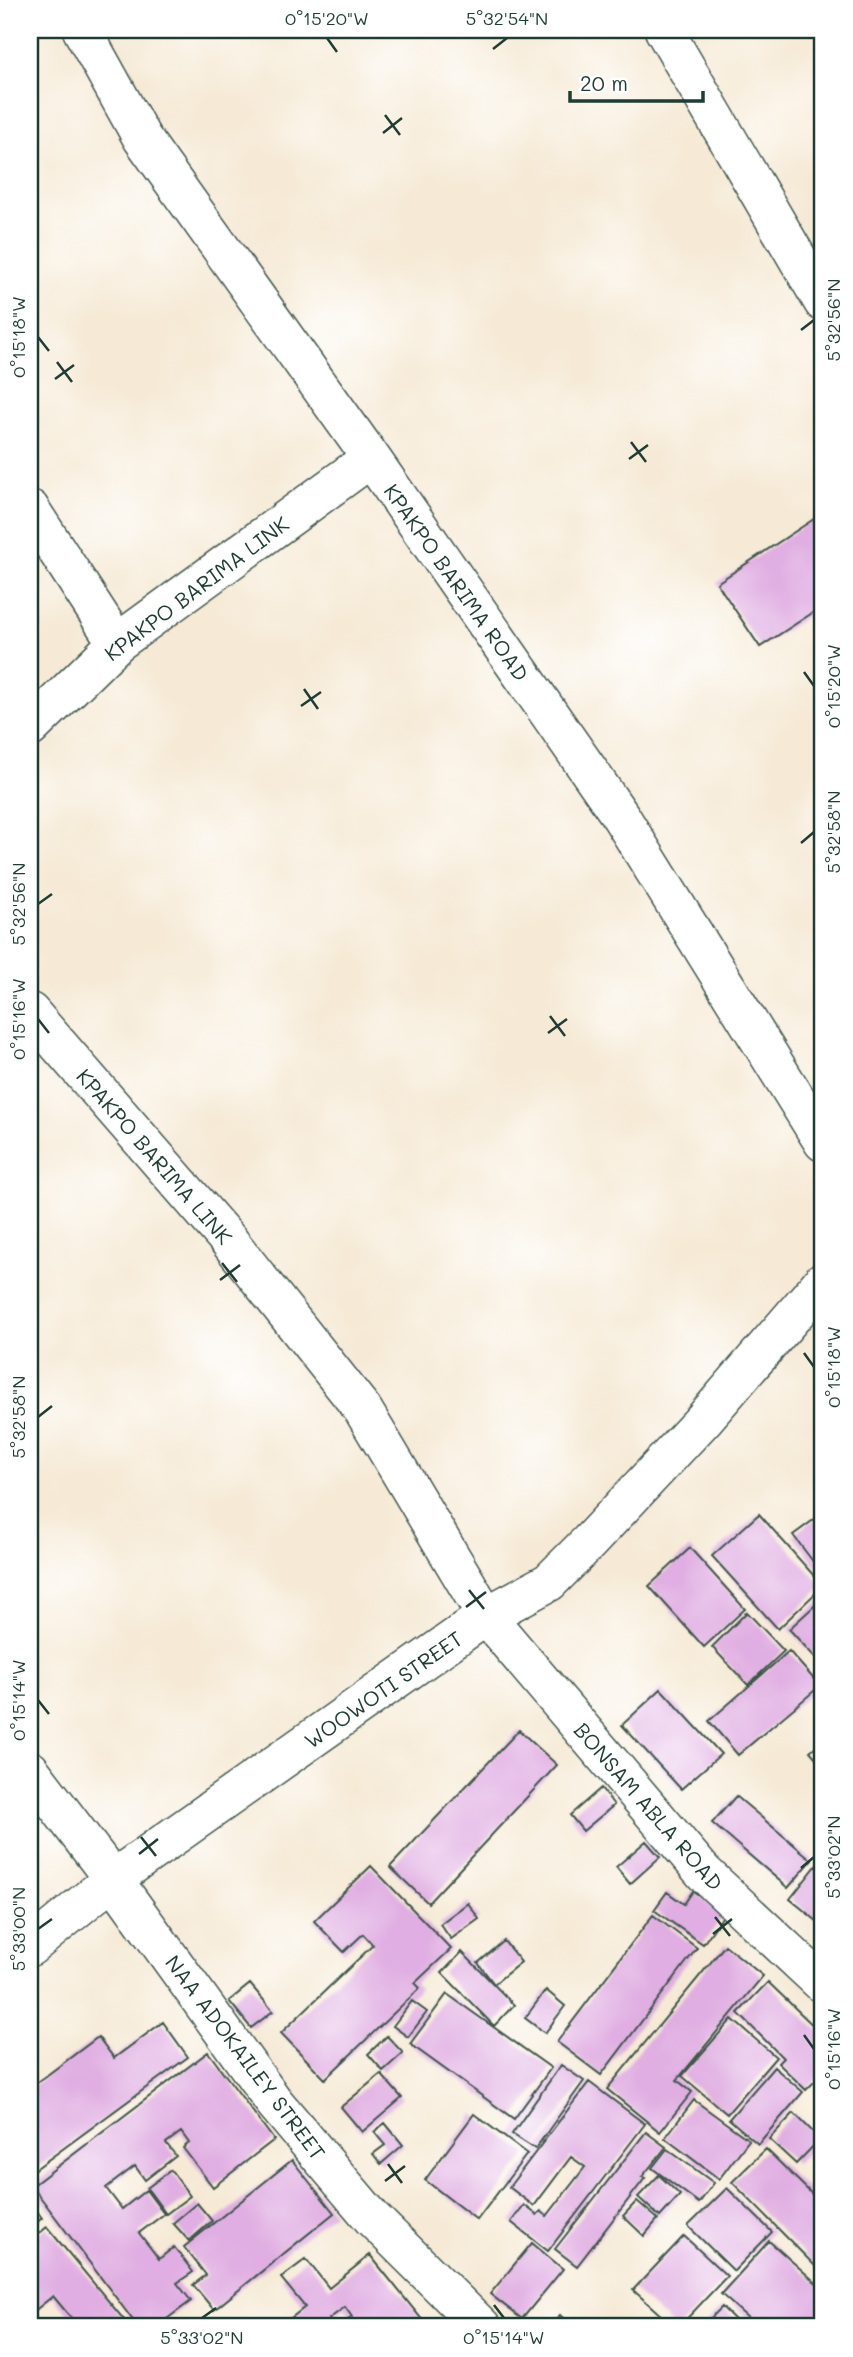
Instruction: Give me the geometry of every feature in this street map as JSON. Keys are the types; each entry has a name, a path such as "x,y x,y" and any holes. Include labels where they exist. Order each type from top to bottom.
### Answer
{"street":[{"name":"KPAKPO BARIMA ROAD","path":"82,30 142,138 621,817 823,1142"},
{"path":"664,30 823,302"},
{"name":"KPAKPO BARIMA LINK","path":"30,728 117,643 370,458"},
{"path":"30,509 117,643"},
{"name":"KPAKPO BARIMA LINK","path":"30,1012 229,1241 363,1410 486,1616"},
{"name":"WOOWOTI STREET","path":"30,1947 113,1879 486,1616 549,1582 704,1419 823,1281"},
{"name":"BONSAM ABLA ROAD","path":"486,1616 704,1873 823,1984"},
{"name":"NAA ADOKAILEY STREET","path":"30,1770 113,1879 274,2102 372,2218 482,2327"}],"building":[{"path":"823,513 823,606 760,647 717,583"},
{"path":"823,1513 823,1571 821,1572 793,1535"},
{"path":"759,1514 823,1586 778,1629 712,1556"},
{"path":"690,1548 745,1609 704,1647 649,1586"},
{"path":"823,1598 823,1666 789,1629"},
{"path":"747,1612 784,1651 748,1685 712,1647"},
{"path":"789,1651 820,1686 738,1755 709,1721"},
{"path":"661,1689 721,1754 681,1789 622,1725"},
{"path":"519,1730 557,1765 428,1903 390,1867"},
{"path":"823,1740 823,1766 810,1751"},
{"path":"601,1788 614,1805 583,1831 570,1815"},
{"path":"736,1796 812,1860 788,1888 712,1823"},
{"path":"646,1841 660,1857 630,1884 616,1867"},
{"path":"371,1866 451,1949 415,1983 420,1988 325,2079 281,2033 373,1945 363,1934 344,1952 314,1921"},
{"path":"816,1866 823,1872 823,1926 790,1899"},
{"path":"693,1891 725,1913 703,1944 654,1910 667,1892 684,1904"},
{"path":"468,1903 479,1919 451,1939 440,1924"},
{"path":"653,1915 697,1948 601,2075 557,2042"},
{"path":"504,1941 521,1962 494,1984 478,1963"},
{"path":"725,1945 763,1976 677,2080 692,2092 660,2132 607,2089"},
{"path":"462,1952 514,2005 494,2026 442,1973"},
{"path":"768,1982 823,2035 823,2073 806,2090 778,2063 783,2058 738,2013"},
{"path":"250,1984 273,2011 251,2028 229,2001"},
{"path":"546,1990 565,2006 545,2033 525,2018"},
{"path":"447,1994 551,2068 514,2119 410,2044"},
{"path":"412,2001 427,2012 408,2037 393,2026"},
{"path":"732,2019 776,2057 727,2114 682,2076"},
{"path":"163,2022 188,2057 30,2173 30,2088 98,2037 114,2058"},
{"path":"387,2036 403,2053 383,2071 368,2054"},
{"path":"208,2052 274,2140 213,2187 183,2148 189,2143 181,2132 166,2143 176,2156 145,2180 135,2166 106,2188 122,2209 146,2190 164,2214 139,2233 159,2259 174,2247 193,2272 177,2283 191,2301 156,2327 138,2327 32,2186"},
{"path":"561,2065 584,2081 535,2149 512,2134"},
{"path":"774,2067 803,2092 758,2144 729,2119"},
{"path":"381,2074 402,2098 362,2132 341,2107"},
{"path":"589,2082 645,2124 548,2251 511,2222 524,2205 537,2215 541,2211 547,2216 585,2167 571,2157 534,2206 509,2187"},
{"path":"694,2100 749,2140 719,2179 665,2138"},
{"path":"794,2113 820,2139 796,2164 769,2139"},
{"path":"474,2114 527,2154 477,2220 425,2180"},
{"path":"385,2123 403,2145 381,2164 373,2154 385,2145 374,2132"},
{"path":"646,2132 666,2147 577,2266 555,2249"},
{"path":"667,2149 714,2183 699,2203 652,2168"},
{"path":"766,2149 823,2205 823,2274 732,2182"},
{"path":"292,2160 334,2213 214,2310 193,2285 206,2275 184,2247"},
{"path":"171,2170 190,2196 166,2214 147,2188"},
{"path":"659,2175 680,2195 660,2217 638,2197"},
{"path":"727,2188 772,2232 734,2271 688,2226"},
{"path":"30,2201 42,2218 30,2228"},
{"path":"637,2201 658,2219 644,2236 623,2216"},
{"path":"197,2203 212,2221 189,2241 173,2223"},
{"path":"47,2227 130,2327 63,2327 72,2319 53,2296 33,2312 30,2308 30,2241"},
{"path":"684,2236 727,2276 679,2327 674,2327 633,2290"},
{"path":"769,2241 823,2289 823,2327 758,2327 721,2294"},
{"path":"532,2243 563,2269 522,2319 490,2294"},
{"path":"370,2255 428,2327 339,2327 352,2317 345,2307 329,2319 334,2326 332,2327 290,2327 286,2322 305,2307 281,2278 306,2259 329,2288"},
{"path":"722,2307 742,2327 702,2327"},
{"path":"560,2315 573,2327 549,2327"}]}
